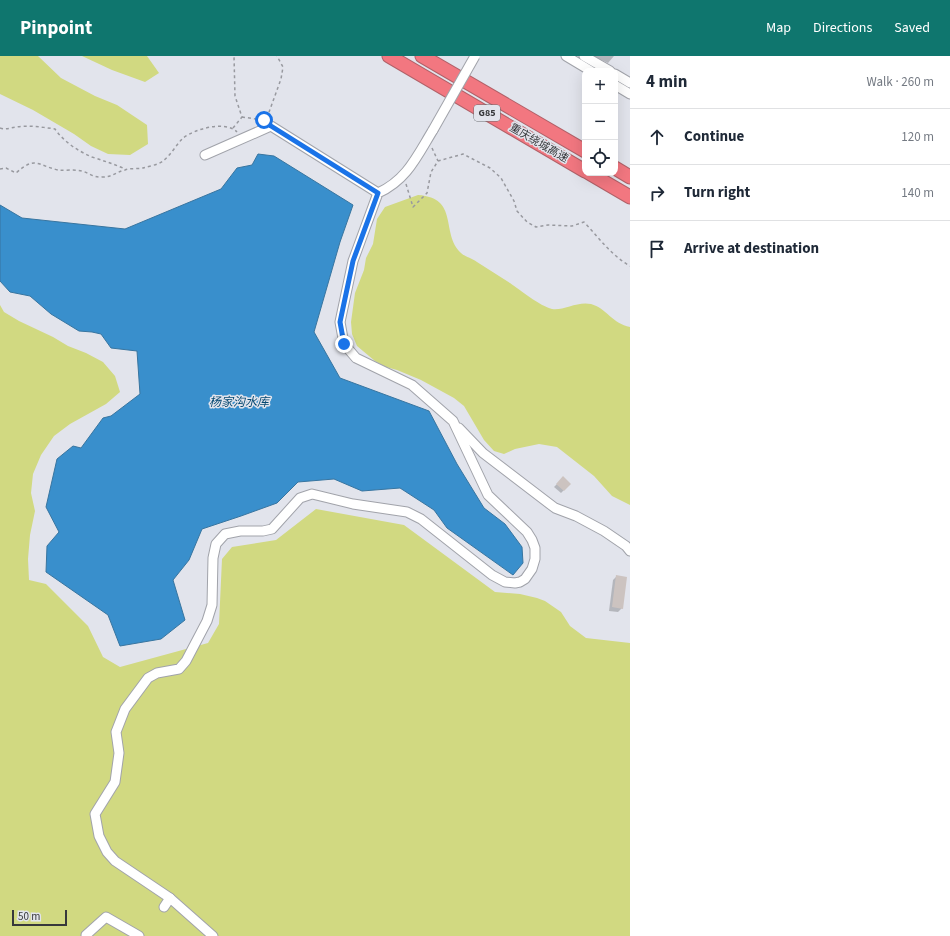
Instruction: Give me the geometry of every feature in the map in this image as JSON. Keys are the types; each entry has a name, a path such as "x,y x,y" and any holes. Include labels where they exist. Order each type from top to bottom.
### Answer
{"highway":[{"name":"重庆绕城高速","path":"389,56 582,168"},
{"name":"重庆绕城高速","path":"422,56 582,149"},
{"path":"618,170 630,177"},
{"path":"594,176 630,197"}],"street":[{"path":"475,56 433,130 405,175 390,188 378,193 353,261 340,322 344,344 356,358 412,385 453,421 483,453 555,508 576,516 590,524 626,546 630,551"},
{"path":"566,56 586,68"},
{"path":"584,56 605,68"},
{"path":"618,76 630,83"},
{"path":"618,87 630,94"},
{"path":"205,155 271,126 378,193"},
{"path":"213,936 170,898 115,861 107,852 99,836 96,814 115,782 119,753 116,732 125,709 148,678 157,673 179,669 186,661 207,621 212,605 213,558 216,544 225,534 240,531 263,531 272,529 300,498 312,494 354,504 407,512 421,519 492,575 505,582 515,583 520,582 525,578 532,569 535,559 535,548 532,540 527,532 488,495 453,421"},
{"path":"164,907 170,898"},
{"path":"87,936 86,935 106,917 139,936"}],"path":[{"path":"234,56 235,96 242,116"},
{"path":"271,126 268,115 282,79 283,67 277,56"},
{"path":"242,116 264,120 271,126"},
{"path":"233,128 242,116"},
{"path":"0,128 5,130 16,127 55,129 63,140 80,151 125,169 138,169 162,161 184,138 198,131 217,126 233,128 244,139"},
{"path":"427,140 438,161"},
{"path":"400,179 406,185 413,207 427,193 431,172 438,161 464,154 490,168 501,178 514,201 517,211 527,222 536,227 548,225 572,226 584,222 611,252 630,266"},
{"path":"0,169 6,168 16,173 25,166 37,162 59,170 69,169 82,171 95,177 103,177 116,175 125,169"}],"green space":[{"path":"0,56 38,56 61,78 95,96 117,105 147,125 148,144 130,155 108,154 91,146 74,134 33,110 0,94"},
{"path":"82,56 147,56 159,73 145,82 112,70"},
{"path":"418,195 431,198 445,209 451,236 455,245 464,256 475,261 536,301 552,309 561,309 586,303 591,304 601,309 619,323 630,327 630,505 612,496 594,476 557,447 539,444 515,449 504,454 494,451 484,440 464,406 454,398 421,380 386,367 375,361 357,346 352,334 351,322 355,293 364,270 366,258 373,244 377,219 385,207"},
{"path":"0,305 4,312 19,321 103,362 115,376 120,392 106,404 70,424 54,436 41,455 33,474 31,493 35,511 30,535 28,559 29,580 46,584 88,626 103,657 120,667 208,643 219,624 222,559 232,547 276,540 316,509 404,525 495,592 520,594 545,601 561,612 570,626 586,638 630,643 630,936 0,936"}],"water":[{"name":"杨家沟水库","path":"258,154 274,156 353,205 340,242 314,332 340,378 429,411 457,464 484,508 505,524 522,547 523,563 513,575 447,528 434,510 400,488 362,491 334,479 298,482 277,503 202,529 189,560 173,580 185,620 161,639 120,646 108,615 46,572 47,546 59,532 46,507 57,459 73,446 81,448 103,418 111,416 140,394 137,351 111,348 101,334 79,331 51,314 30,296 10,292 0,281 0,205 22,218 125,229 221,189 237,168 252,165"}],"building":[{"path":"563,476 571,484 564,491 556,484"},
{"path":"616,575 627,577 623,609 612,607"}],"route":[{"path":"264,120 271,126 378,193 353,261 340,322 344,344"}]}
